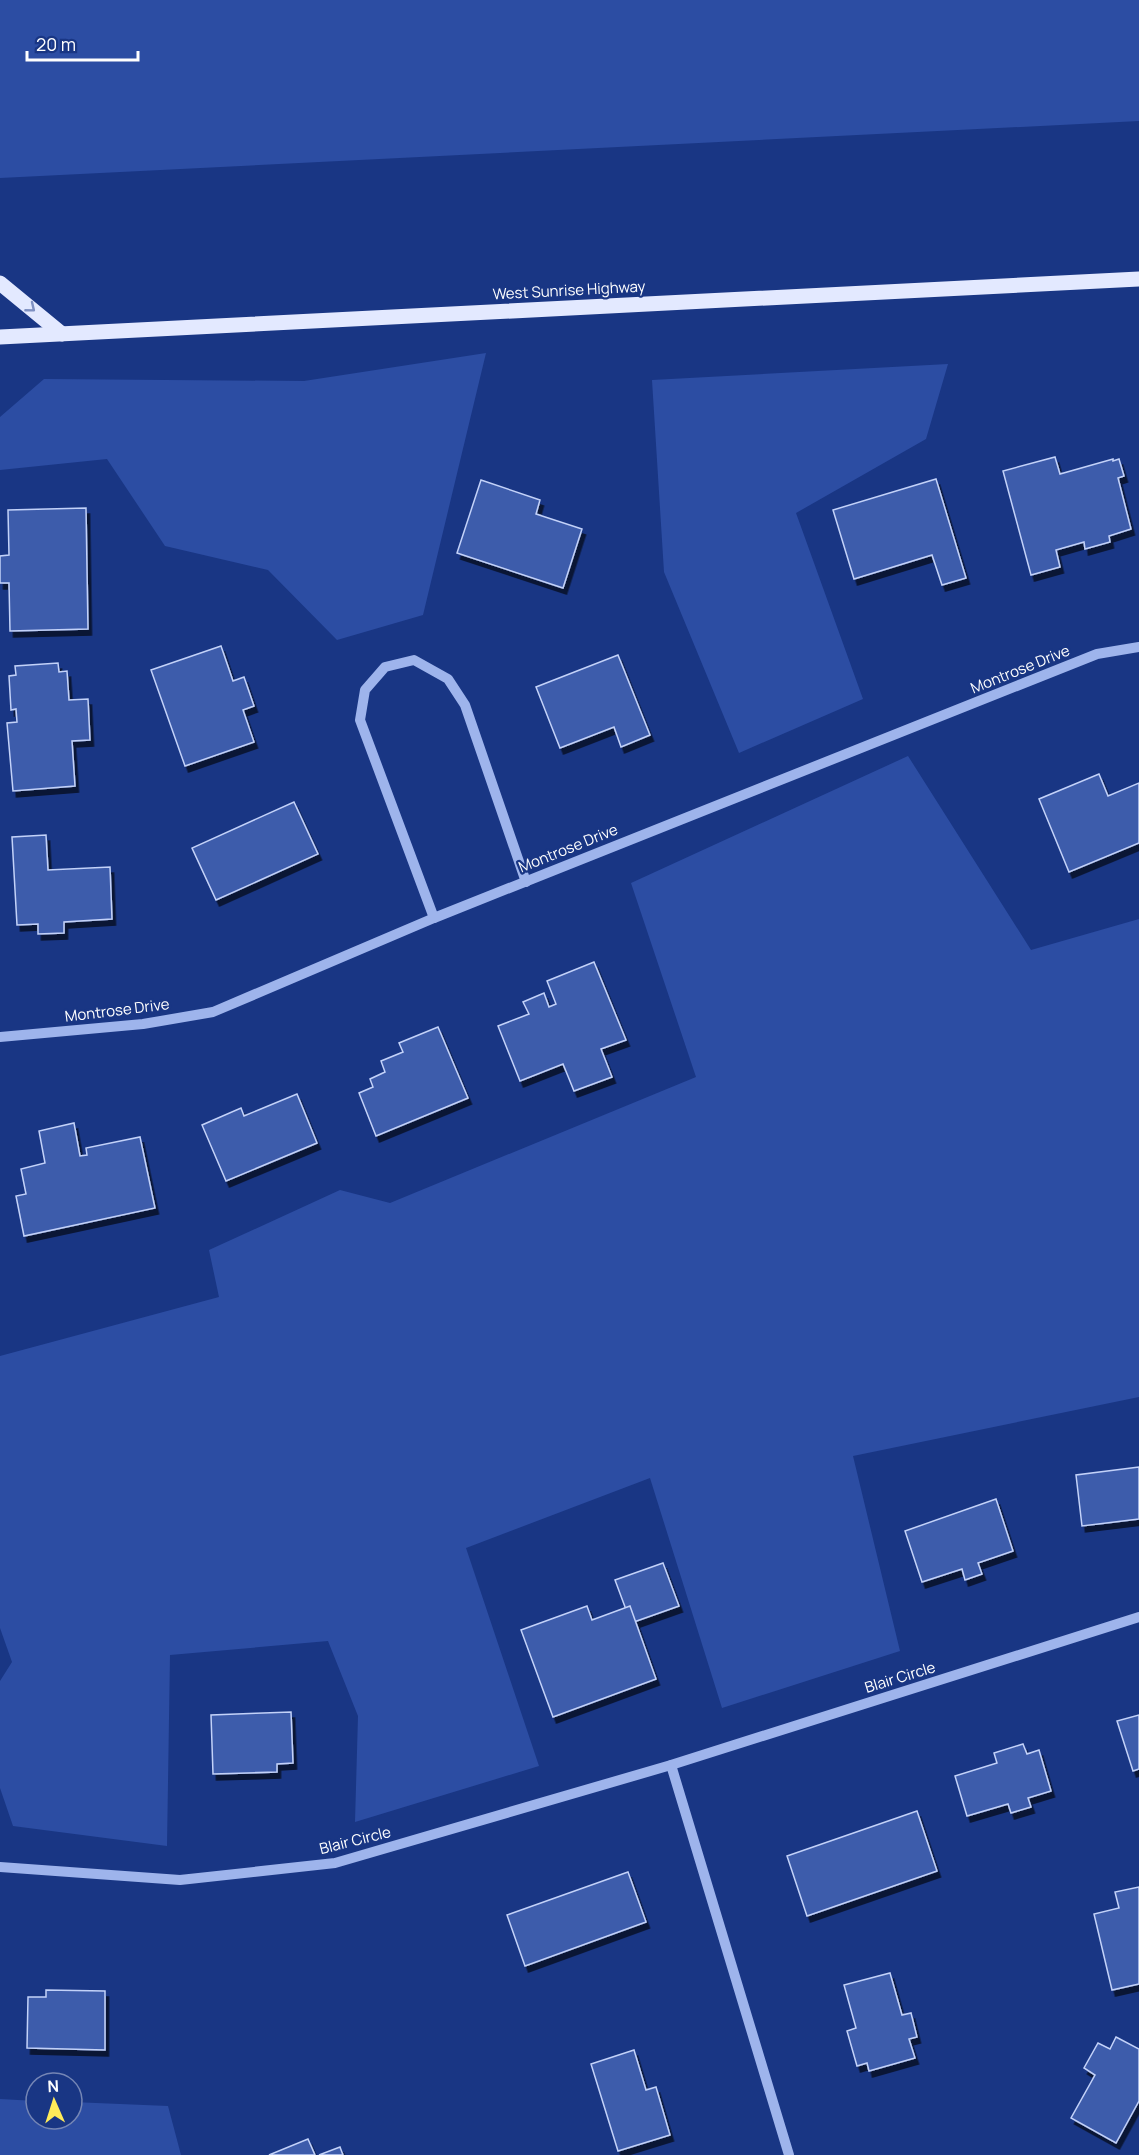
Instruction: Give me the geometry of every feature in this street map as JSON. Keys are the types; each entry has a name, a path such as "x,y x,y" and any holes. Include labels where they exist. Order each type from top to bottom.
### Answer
{"main road":[{"name":"West Sunrise Highway","path":"0,337 1139,279"},
{"path":"0,283 62,334"}],"street":[{"name":"Montrose Drive","path":"0,1037 143,1024 213,1012 434,918 1097,654 1139,647"},
{"path":"434,918 360,720 365,690 384,667 414,660 448,679 465,705 526,882"},
{"name":"Blair Circle","path":"0,1867 180,1880 335,1863 671,1765 1139,1617"},
{"path":"671,1765 789,2155"}],"shaded area":[{"path":"0,0 1139,0 1139,121 0,178"},
{"path":"486,353 423,615 337,640 268,570 165,546 107,459 0,470 0,417 44,379 304,381"},
{"path":"948,364 926,439 796,513 863,699 739,753 664,572 652,380"},
{"path":"908,756 1031,950 1139,919 1139,1397 853,1456 900,1651 722,1708 650,1478 466,1548 539,1766 355,1822 358,1716 328,1641 170,1655 167,1846 13,1826 0,1788 0,1681 12,1662 0,1628 0,1356 219,1297 209,1250 340,1190 390,1203 696,1077 631,883"},
{"path":"0,2099 24,2100 24,2131 84,2131 84,2102 168,2106 181,2155 0,2155"}],"building":[{"path":"1055,457 1060,474 1119,459 1124,476 1118,478 1131,529 1109,536 1110,542 1085,549 1084,542 1056,550 1060,567 1031,575 1003,471"},
{"path":"936,479 966,578 942,585 932,555 854,579 833,510"},
{"path":"481,480 540,500 536,514 582,529 563,588 457,553"},
{"path":"86,508 88,629 10,631 9,583 0,583 0,556 9,555 8,510"},
{"path":"221,646 233,681 244,677 254,706 243,710 254,742 185,766 151,670"},
{"path":"618,655 650,735 621,747 614,727 560,748 536,687"},
{"path":"58,663 59,672 67,671 69,700 88,699 90,740 72,741 75,786 13,791 7,723 17,722 16,709 11,710 9,676 16,675 15,666"},
{"path":"1099,774 1108,796 1139,783 1139,843 1069,872 1039,799"},
{"path":"294,802 318,854 216,900 192,848"},
{"path":"46,835 48,870 110,867 112,919 64,922 64,933 38,934 38,924 17,925 12,837"},
{"path":"594,962 626,1040 601,1049 612,1077 574,1091 563,1064 520,1081 498,1026 529,1014 523,1002 544,993 549,1007 556,1004 547,981"},
{"path":"438,1027 468,1098 376,1136 359,1093 373,1087 370,1079 385,1072 381,1061 403,1052 399,1043"},
{"path":"297,1094 317,1143 226,1181 202,1125 241,1108 244,1116"},
{"path":"74,1123 80,1156 87,1155 86,1148 140,1137 155,1208 24,1236 16,1196 26,1194 21,1169 45,1163 39,1131"},
{"path":"1139,1467 1139,1519 1082,1526 1076,1475"},
{"path":"996,1499 1013,1551 978,1563 982,1574 965,1580 962,1569 922,1582 905,1531"},
{"path":"663,1563 679,1606 631,1623 615,1580"},
{"path":"587,1606 592,1620 630,1606 656,1679 553,1717 521,1630"},
{"path":"291,1712 293,1763 277,1764 277,1772 213,1774 211,1715"},
{"path":"1139,1715 1139,1769 1133,1771 1117,1721"},
{"path":"1023,1744 1027,1754 1039,1750 1051,1791 1028,1798 1031,1807 1011,1813 1008,1804 967,1816 955,1776 997,1763 994,1753"},
{"path":"917,1811 937,1871 807,1916 787,1856"},
{"path":"628,1872 646,1922 525,1966 507,1915"},
{"path":"1139,1887 1139,1984 1112,1990 1094,1914 1119,1908 1115,1892"},
{"path":"890,1973 902,2015 911,2013 917,2037 909,2039 915,2058 869,2071 867,2063 857,2066 847,2031 856,2028 844,1985"},
{"path":"46,1990 105,1991 105,2050 27,2048 28,1997 46,1997"},
{"path":"1116,2037 1139,2049 1139,2101 1116,2143 1071,2118 1095,2075 1084,2068 1098,2043 1110,2049"},
{"path":"634,2050 646,2090 656,2087 670,2135 618,2151 591,2064"},
{"path":"308,2139 315,2155 269,2155"},
{"path":"340,2147 343,2155 319,2155"}]}
